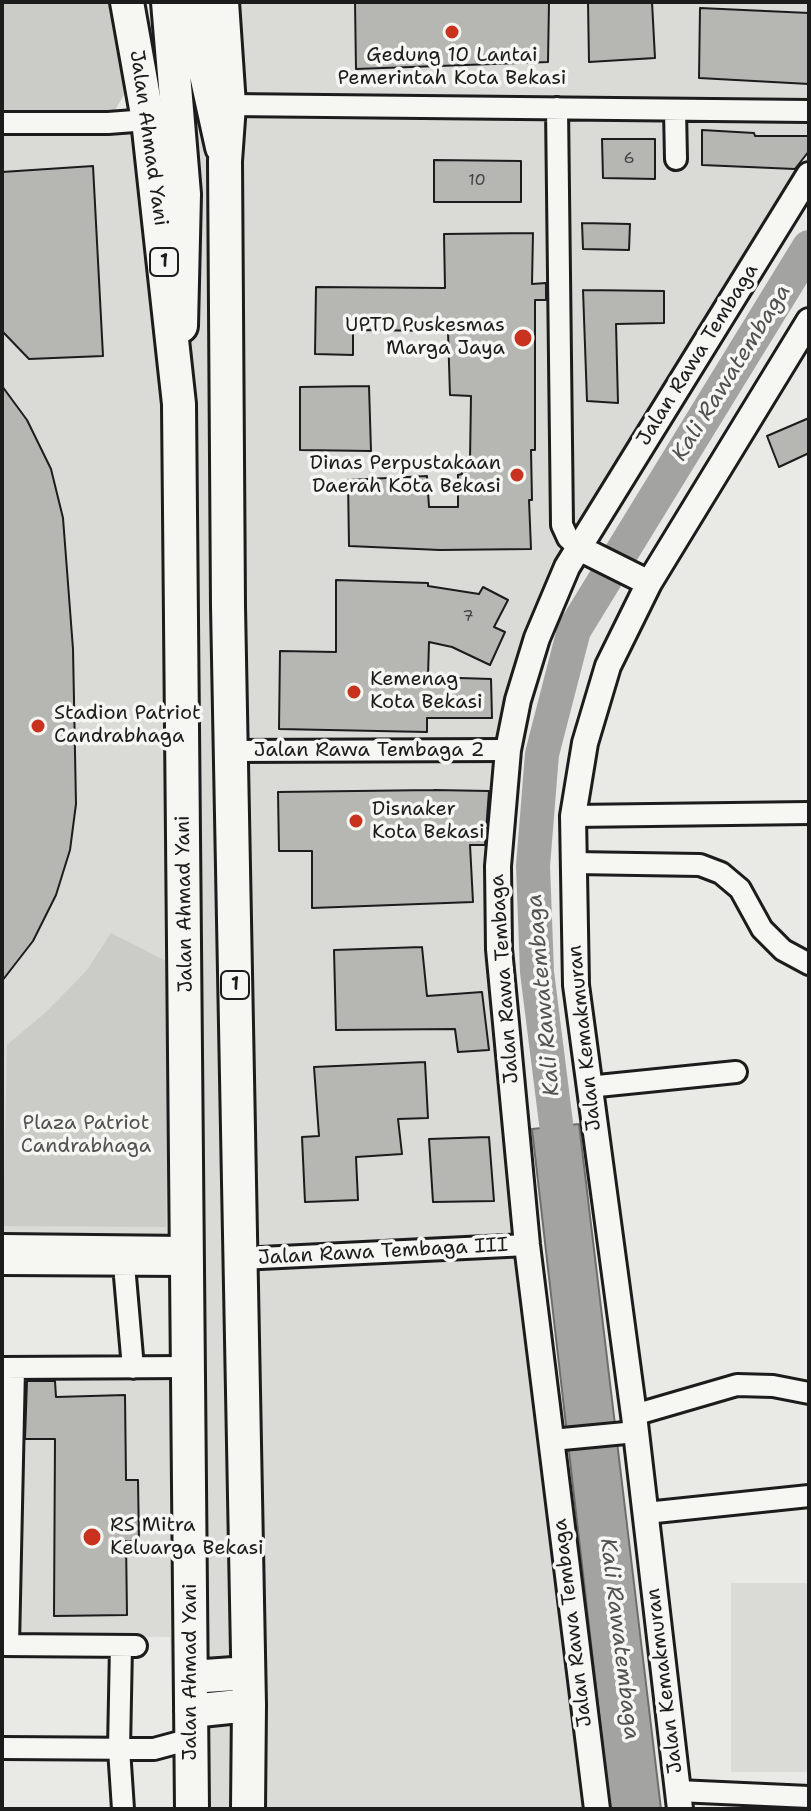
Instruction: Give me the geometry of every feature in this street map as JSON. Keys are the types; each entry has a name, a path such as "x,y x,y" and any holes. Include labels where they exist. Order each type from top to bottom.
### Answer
{"main road":[{"name":"Jalan Ahmad Yani","path":"127,2 148,120 179,404 192,1809"},
{"name":"1","path":"222,2 229,105 225,161 230,751 249,1705 248,1809"},
{"path":"181,9 225,161"},
{"path":"179,404 184,194 181,9"},
{"path":"191,1677 248,1673"},
{"path":"191,1725 249,1705"}],"street":[{"path":"229,105 809,111"},
{"path":"557,108 562,525 568,538 583,549 643,580"},
{"path":"675,110 676,159"},
{"path":"2,123 148,120"},
{"name":"Jalan Rawa Tembaga","path":"597,1809 558,1440 527,1245 499,949 498,866 508,750 518,700 537,638 567,567 583,549 809,175"},
{"name":"Jalan Kemakmuran","path":"679,1800 646,1513 632,1427 576,985 573,816 585,743 608,666 643,580 809,321"},
{"name":"Jalan Rawa Tembaga 2","path":"230,751 508,750"},
{"path":"573,816 809,813"},
{"path":"574,863 700,865 721,873 740,889 762,929 783,950 809,964"},
{"path":"783,950 809,948"},
{"path":"588,1087 736,1072"},
{"path":"2,1245 187,1256"},
{"name":"Jalan Rawa Tembaga III","path":"240,1259 527,1245"},
{"path":"2,1264 124,1265 187,1256"},
{"path":"124,1265 133,1368"},
{"path":"123,1809 119,1749 128,1646 5,1645 8,1368 189,1367"},
{"path":"558,1440 632,1427 737,1385 773,1386 809,1393"},
{"path":"646,1513 809,1496"},
{"path":"2,1748 154,1749 191,1725"},
{"path":"679,1800 809,1797"}],"shaded area":[{"path":"222,2 809,2 809,177 537,638 498,866 598,1809 175,1809 170,1637 13,1635 16,1371 169,1369 169,1273 2,1270 2,123 148,120 228,105"},
{"path":"731,1583 809,1583 809,1772 731,1772"}],"green space":[{"path":"2,2 127,2 140,66 108,123 2,123"},
{"name":"Plaza Patriot Candrabhaga","path":"111,933 170,963 166,1227 3,1226 7,1045 45,1013 87,970"}],"water":[{"path":"579,1124 661,1809 610,1809 532,1129"}],"building":[{"name":"Gedung 10 Lantai Pemerintah Kota Bekasi","path":"355,2 549,2 548,62 356,69"},
{"path":"588,2 652,2 655,58 589,62"},
{"path":"700,8 809,13 809,84 699,78"},
{"path":"702,130 754,133 755,136 809,136 809,151 795,169 702,165"},
{"path":"602,139 655,139 655,179 603,178"},
{"path":"434,160 521,161 521,202 434,202"},
{"path":"93,166 103,356 29,359 2,331 2,172"},
{"path":"582,223 630,224 629,250 583,249"},
{"path":"533,233 532,284 546,283 546,300 535,300 535,450 531,450 532,500 529,500 531,549 440,550 349,546 348,480 427,476 429,507 458,507 458,475 462,474 462,460 470,460 471,396 450,395 448,331 353,330 353,355 315,354 316,287 445,288 444,234"},
{"path":"583,290 664,291 664,323 616,324 618,403 587,401"},
{"name":"Stadion Patriot Candrabhaga","path":"2,386 27,420 51,469 63,518 73,649 76,804 70,850 56,895 33,941 2,981"},
{"path":"369,386 371,451 300,450 300,387"},
{"path":"809,418 809,453 779,467 767,436"},
{"path":"336,580 428,583 428,586 479,594 483,587 508,600 494,627 505,632 490,665 452,647 429,642 428,677 491,679 492,718 427,718 427,732 279,729 280,651 336,652"},
{"path":"489,791 485,845 470,845 473,902 312,908 312,851 279,851 278,792"},
{"path":"422,947 427,996 482,992 489,1050 458,1052 455,1029 336,1030 334,950"},
{"path":"425,1062 428,1118 398,1119 402,1154 356,1157 358,1200 305,1202 302,1137 319,1136 314,1067"},
{"path":"489,1137 494,1201 433,1202 429,1139"},
{"path":"27,1381 55,1381 56,1397 125,1395 126,1480 138,1480 139,1541 126,1541 127,1615 54,1616 55,1439 25,1439"}],"waterway":[{"name":"Kali Rawatembaga","path":"562,1171 537,972 533,866 542,754 574,630 809,247"}],"place":[{"name":"Gedung 10 Lantai Pemerintah Kota Bekasi","path":"452,32"},
{"name":"UPTD Puskesmas Marga Jaya","path":"523,338"},
{"name":"Dinas Perpustakaan Daerah Kota Bekasi","path":"517,475"},
{"name":"Kemenag Kota Bekasi","path":"354,692"},
{"name":"Stadion Patriot Candrabhaga","path":"38,726"},
{"name":"Disnaker Kota Bekasi","path":"356,821"},
{"name":"RS Mitra Keluarga Bekasi","path":"92,1537"}]}
